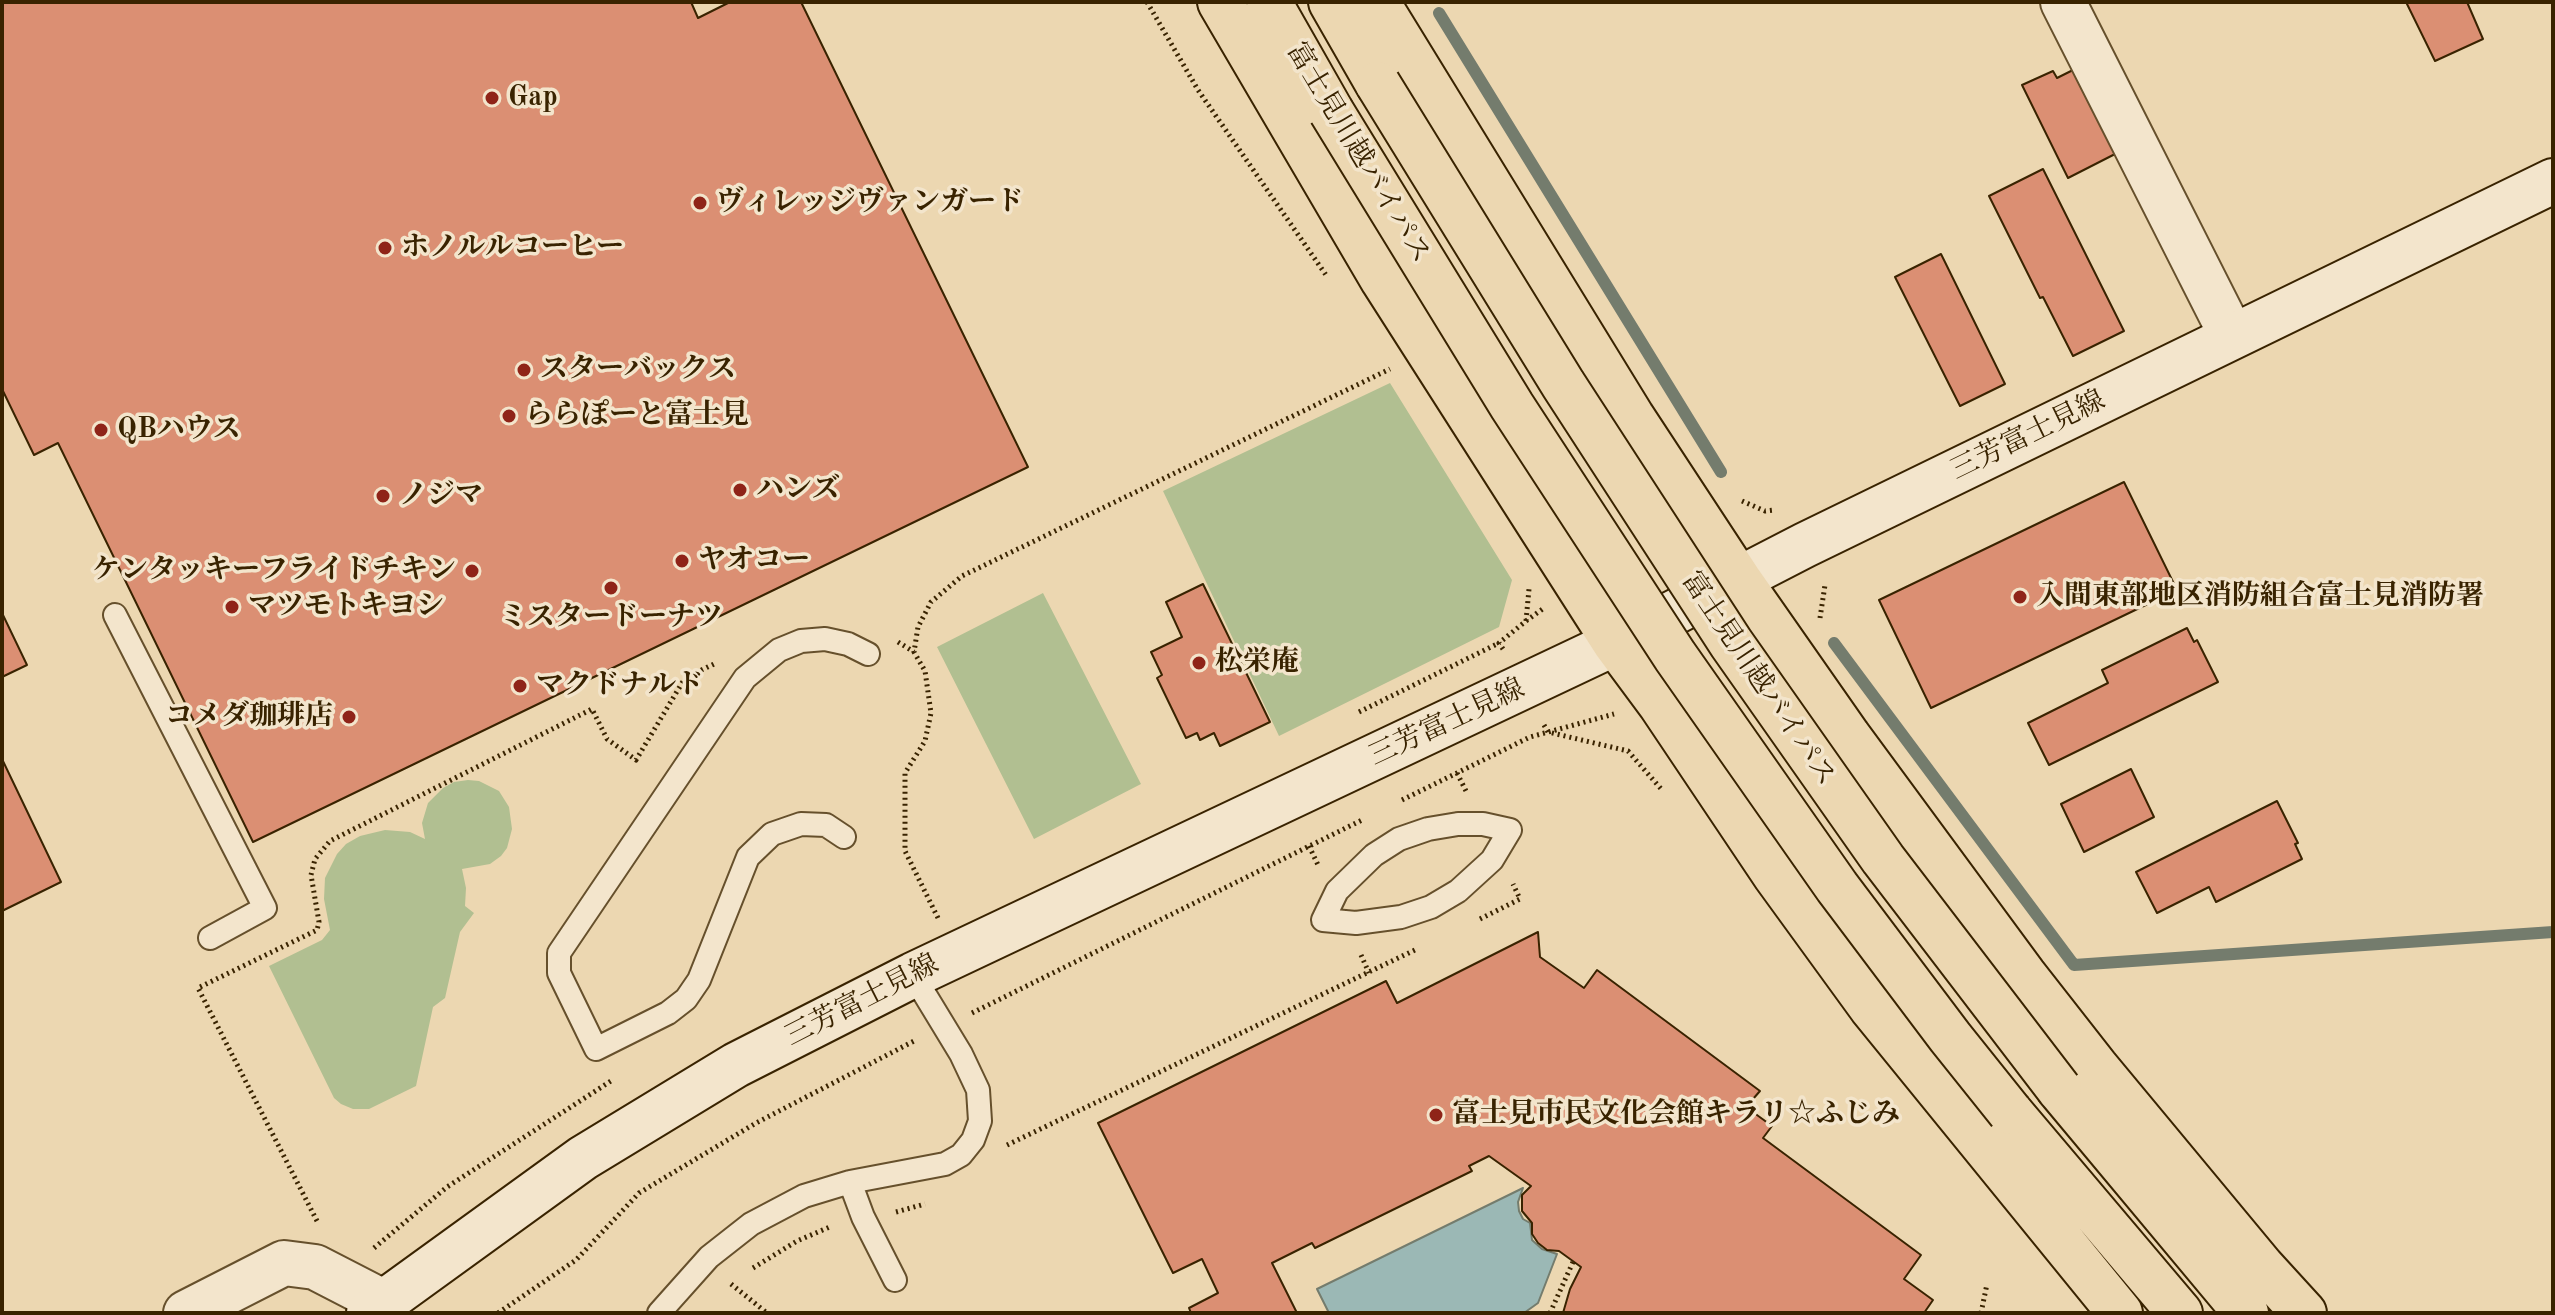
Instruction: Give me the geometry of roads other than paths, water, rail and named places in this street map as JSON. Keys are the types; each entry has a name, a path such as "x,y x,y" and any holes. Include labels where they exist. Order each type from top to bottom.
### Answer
{"highway":[{"path":"1220,2 1383,280 1615,643 1661,705 1775,875 1871,1007 2120,1313"},
{"name":"富士見川越バイパス","path":"1269,2 1331,111 1512,406 1675,656 1837,887 1950,1037 2180,1313"},
{"name":"富士見川越バイパス","path":"1331,2 1563,384 1731,643 1883,859 2059,1089 2246,1313"},
{"path":"1377,2 1632,417 1739,580 1848,736 2024,975 2096,1067 2304,1313"}],"main road":[{"path":"2063,2 2232,336"},
{"name":"三芳富士見線","path":"376,1307 583,1158 736,1065 913,975 1615,643 1805,545 2232,336 2551,186"},
{"path":"186,1313 284,1263 315,1267 376,1307"}],"lane":[{"path":"115,615 265,908 210,938"},
{"path":"844,837 826,825 801,824 772,834 748,857 699,980 686,999 668,1013 596,1049 559,973 559,953 745,678 779,650 801,641 825,639 848,644 868,654"},
{"path":"1458,824 1483,824 1510,830 1492,860 1479,874 1431,907 1377,921 1345,923 1323,920 1333,897 1353,874 1399,839 1428,829 1458,824"},
{"path":"659,1313 709,1257 751,1224 804,1196 850,1182 945,1164 961,1155 973,1140 980,1121 978,1090 945,1026 913,975"},
{"path":"850,1182 863,1217 895,1280"}],"water":[{"path":"1523,1188 1518,1202 1519,1211 1523,1219 1530,1223 1532,1240 1542,1249 1557,1254 1538,1303 1524,1313 1329,1313 1317,1289"}],"waterway":[{"path":"1439,13 1721,472"},
{"path":"1834,643 2074,965 2553,932"}],"place":[{"name":"Gap","path":"492,98"},
{"name":"ヴィレッジヴァンガード","path":"700,203"},
{"name":"ホノルルコーヒー","path":"385,248"},
{"name":"スターバックス","path":"524,370"},
{"name":"ららぽーと富士見","path":"509,416"},
{"name":"QBハウス","path":"101,430"},
{"name":"ハンズ","path":"740,490"},
{"name":"ノジマ","path":"383,496"},
{"name":"ヤオコー","path":"682,561"},
{"name":"ケンタッキーフライドチキン","path":"472,571"},
{"name":"ミスタードーナツ","path":"611,588"},
{"name":"入間東部地区消防組合富士見消防署","path":"2020,597"},
{"name":"マツモトキヨシ","path":"232,607"},
{"name":"松栄庵","path":"1199,663"},
{"name":"マクドナルド","path":"520,686"},
{"name":"コメダ珈琲店","path":"349,717"},
{"name":"富士見市民文化会館キラリ☆ふじみ","path":"1436,1115"}]}
